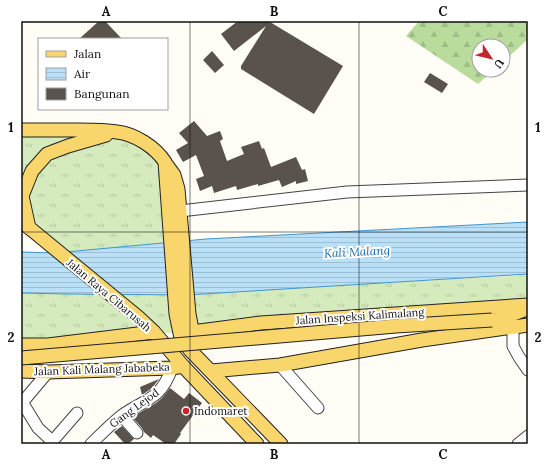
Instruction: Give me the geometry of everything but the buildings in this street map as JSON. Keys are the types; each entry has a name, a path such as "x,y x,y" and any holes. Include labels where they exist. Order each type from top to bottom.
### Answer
{"main road":[{"path":"21,130 91,130 118,132 137,139 152,148 161,156 177,182 182,234 181,338 190,350 280,444"},
{"path":"25,225 22,196 32,172 47,154 68,146 118,132"},
{"path":"164,162 169,230 182,314 192,332 197,351 207,367"},
{"name":"Jalan Raya Cibarusah","path":"25,225 138,317 154,332 177,367 257,444"},
{"name":"Jalan Inspeksi Kalimalang","path":"192,332 276,322 528,304"},
{"path":"494,320 528,308"},
{"path":"21,358 396,326 494,320 528,324"},
{"path":"207,367 280,365 422,340 513,328 528,324"},
{"path":"21,345 48,344 154,332"},
{"path":"48,344 48,372"},
{"name":"Jalan Kali Malang Jababeka","path":"21,371 48,372 177,367"}],"street":[{"path":"180,211 347,192 528,185"},
{"path":"513,328 513,346 528,370"},
{"path":"280,365 318,408"},
{"name":"Gang Lejod","path":"91,444 122,416 149,400 161,390 177,367"},
{"path":"48,372 22,403 38,428 51,443 77,413"},
{"path":"122,416 137,433"},
{"path":"518,444 528,436"}],"green space":[{"path":"419,21 528,21 528,39 511,55 511,38 471,38 471,78 485,78 478,84 406,36"},
{"path":"21,130 117,132 161,156 187,293 528,275 528,305 180,334 154,332 21,345 21,293 108,294 21,221"}],"water":[{"name":"Kali Malang","path":"528,222 528,274 187,295 21,293 21,252 55,253 206,239"}],"place":[{"name":"Indomaret","path":"186,411"}]}
